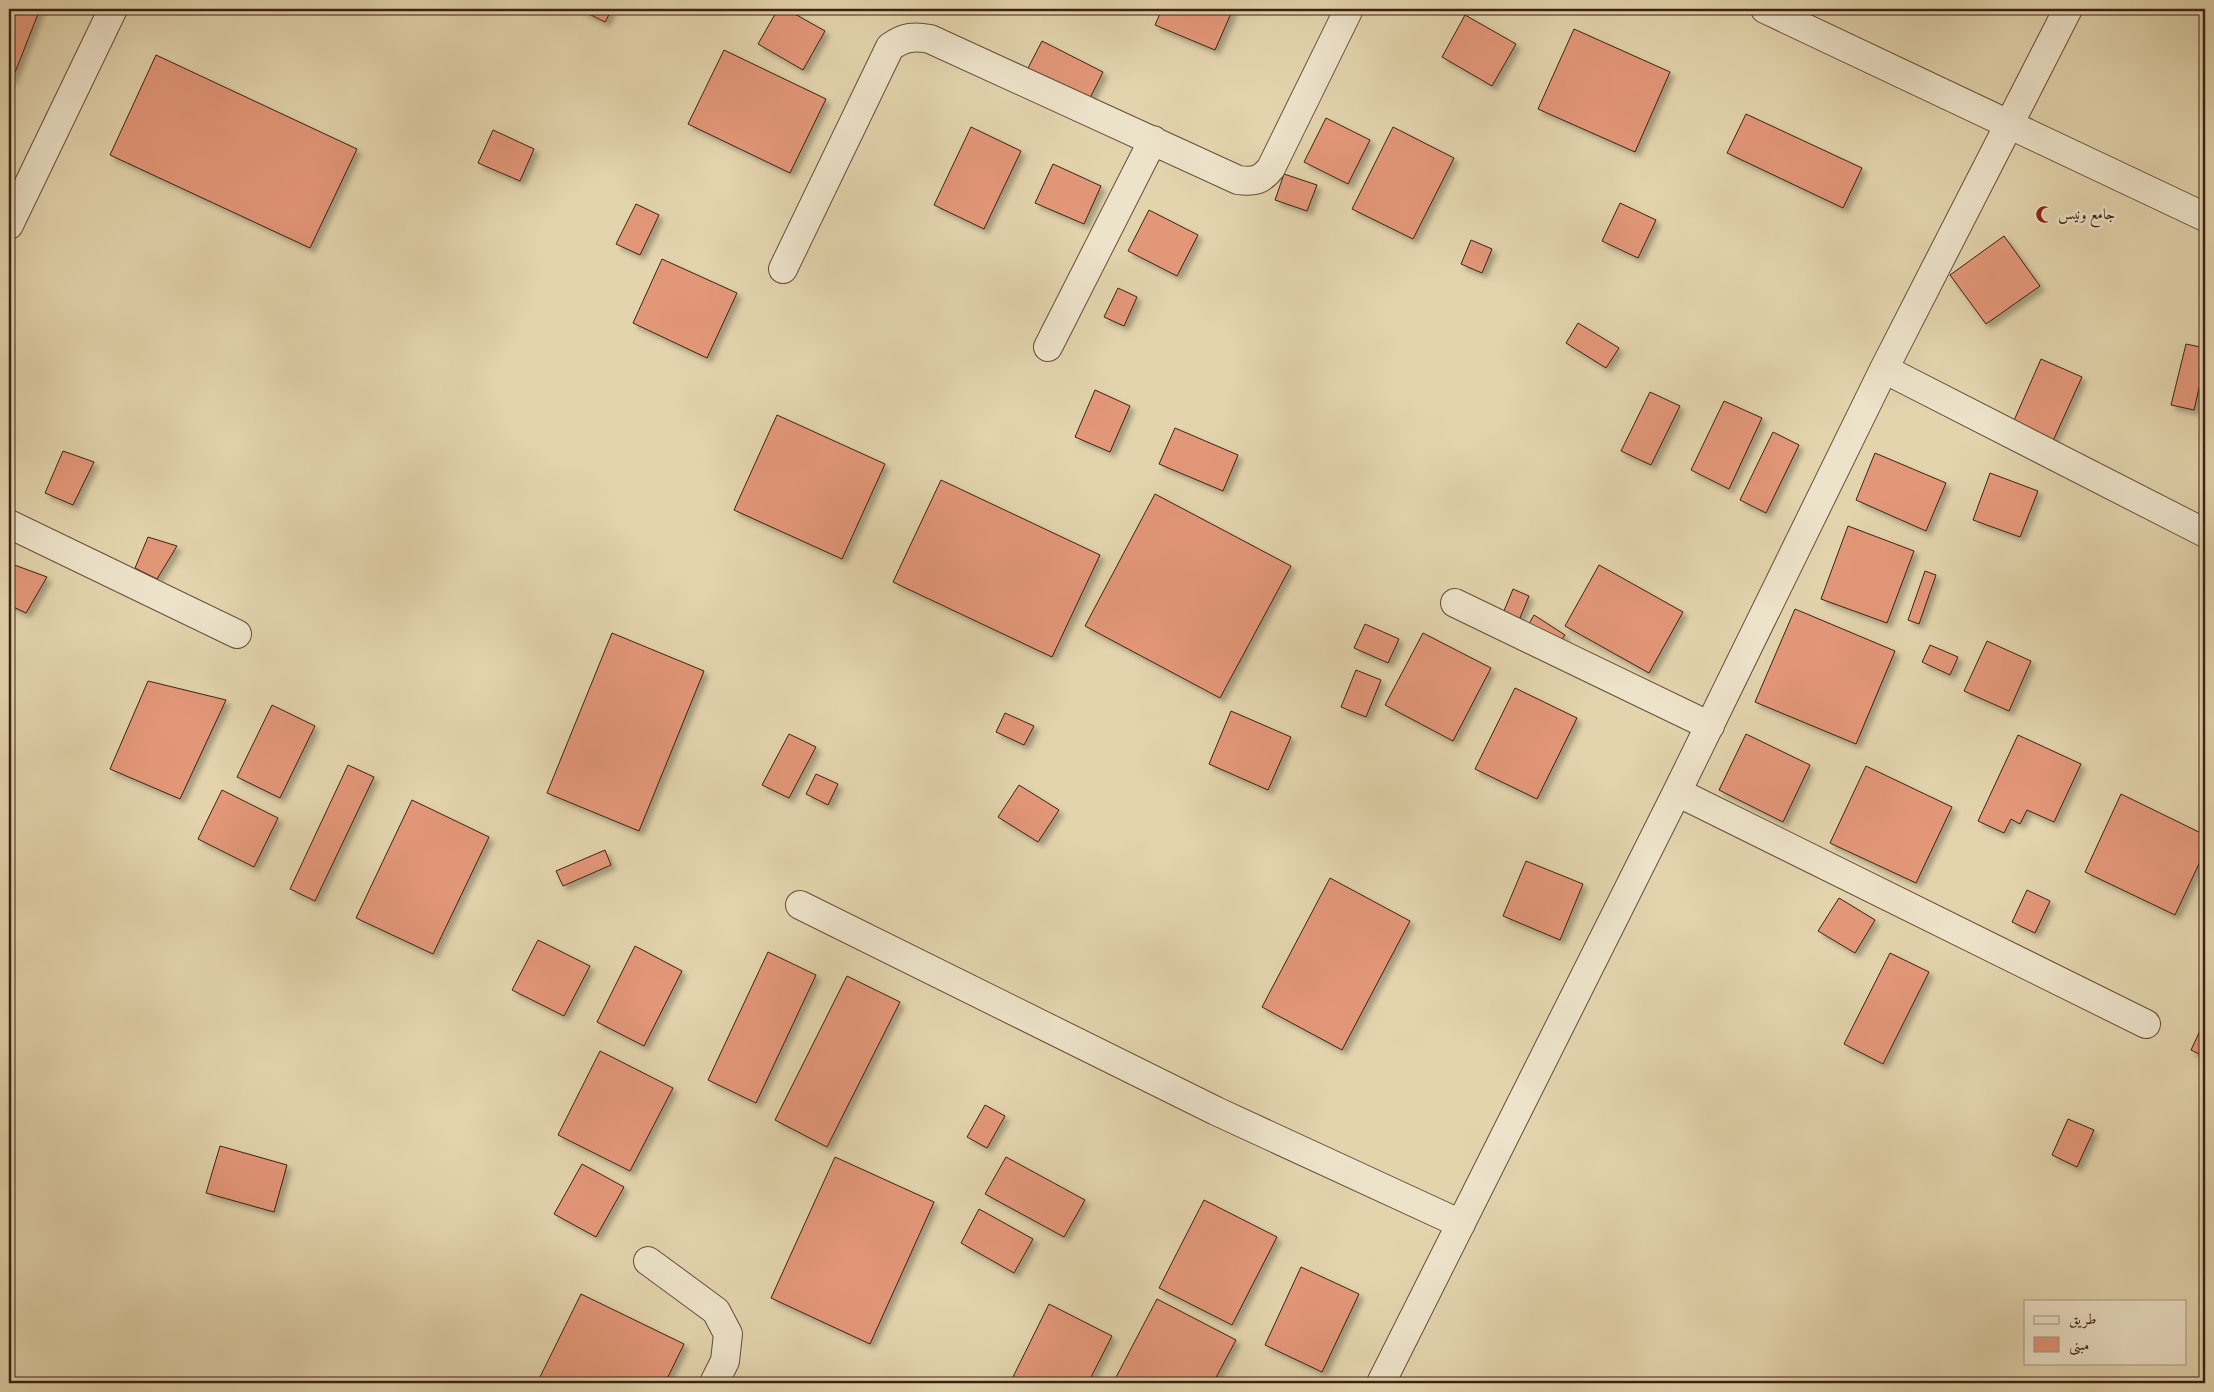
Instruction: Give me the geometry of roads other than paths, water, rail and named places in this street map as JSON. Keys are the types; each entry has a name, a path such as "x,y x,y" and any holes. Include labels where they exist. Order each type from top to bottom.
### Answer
{"street":[{"path":"9,225 114,9"},
{"path":"783,269 890,47 902,39 915,36 930,39 1238,180 1254,182 1265,176 1271,168 1350,9"},
{"path":"1765,9 2205,217"},
{"path":"1381,1383 1710,726 1884,369 2068,9"},
{"path":"1048,347 1153,140"},
{"path":"1884,369 2205,533"},
{"path":"9,524 237,634"},
{"path":"1455,603 1710,726"},
{"path":"1677,792 2146,1024"},
{"path":"800,905 1216,1111 1461,1224"},
{"path":"648,1261 716,1311 728,1334 725,1361 714,1383"}],"place":[{"name":"جامع ونيس","path":"2044,214"}]}
